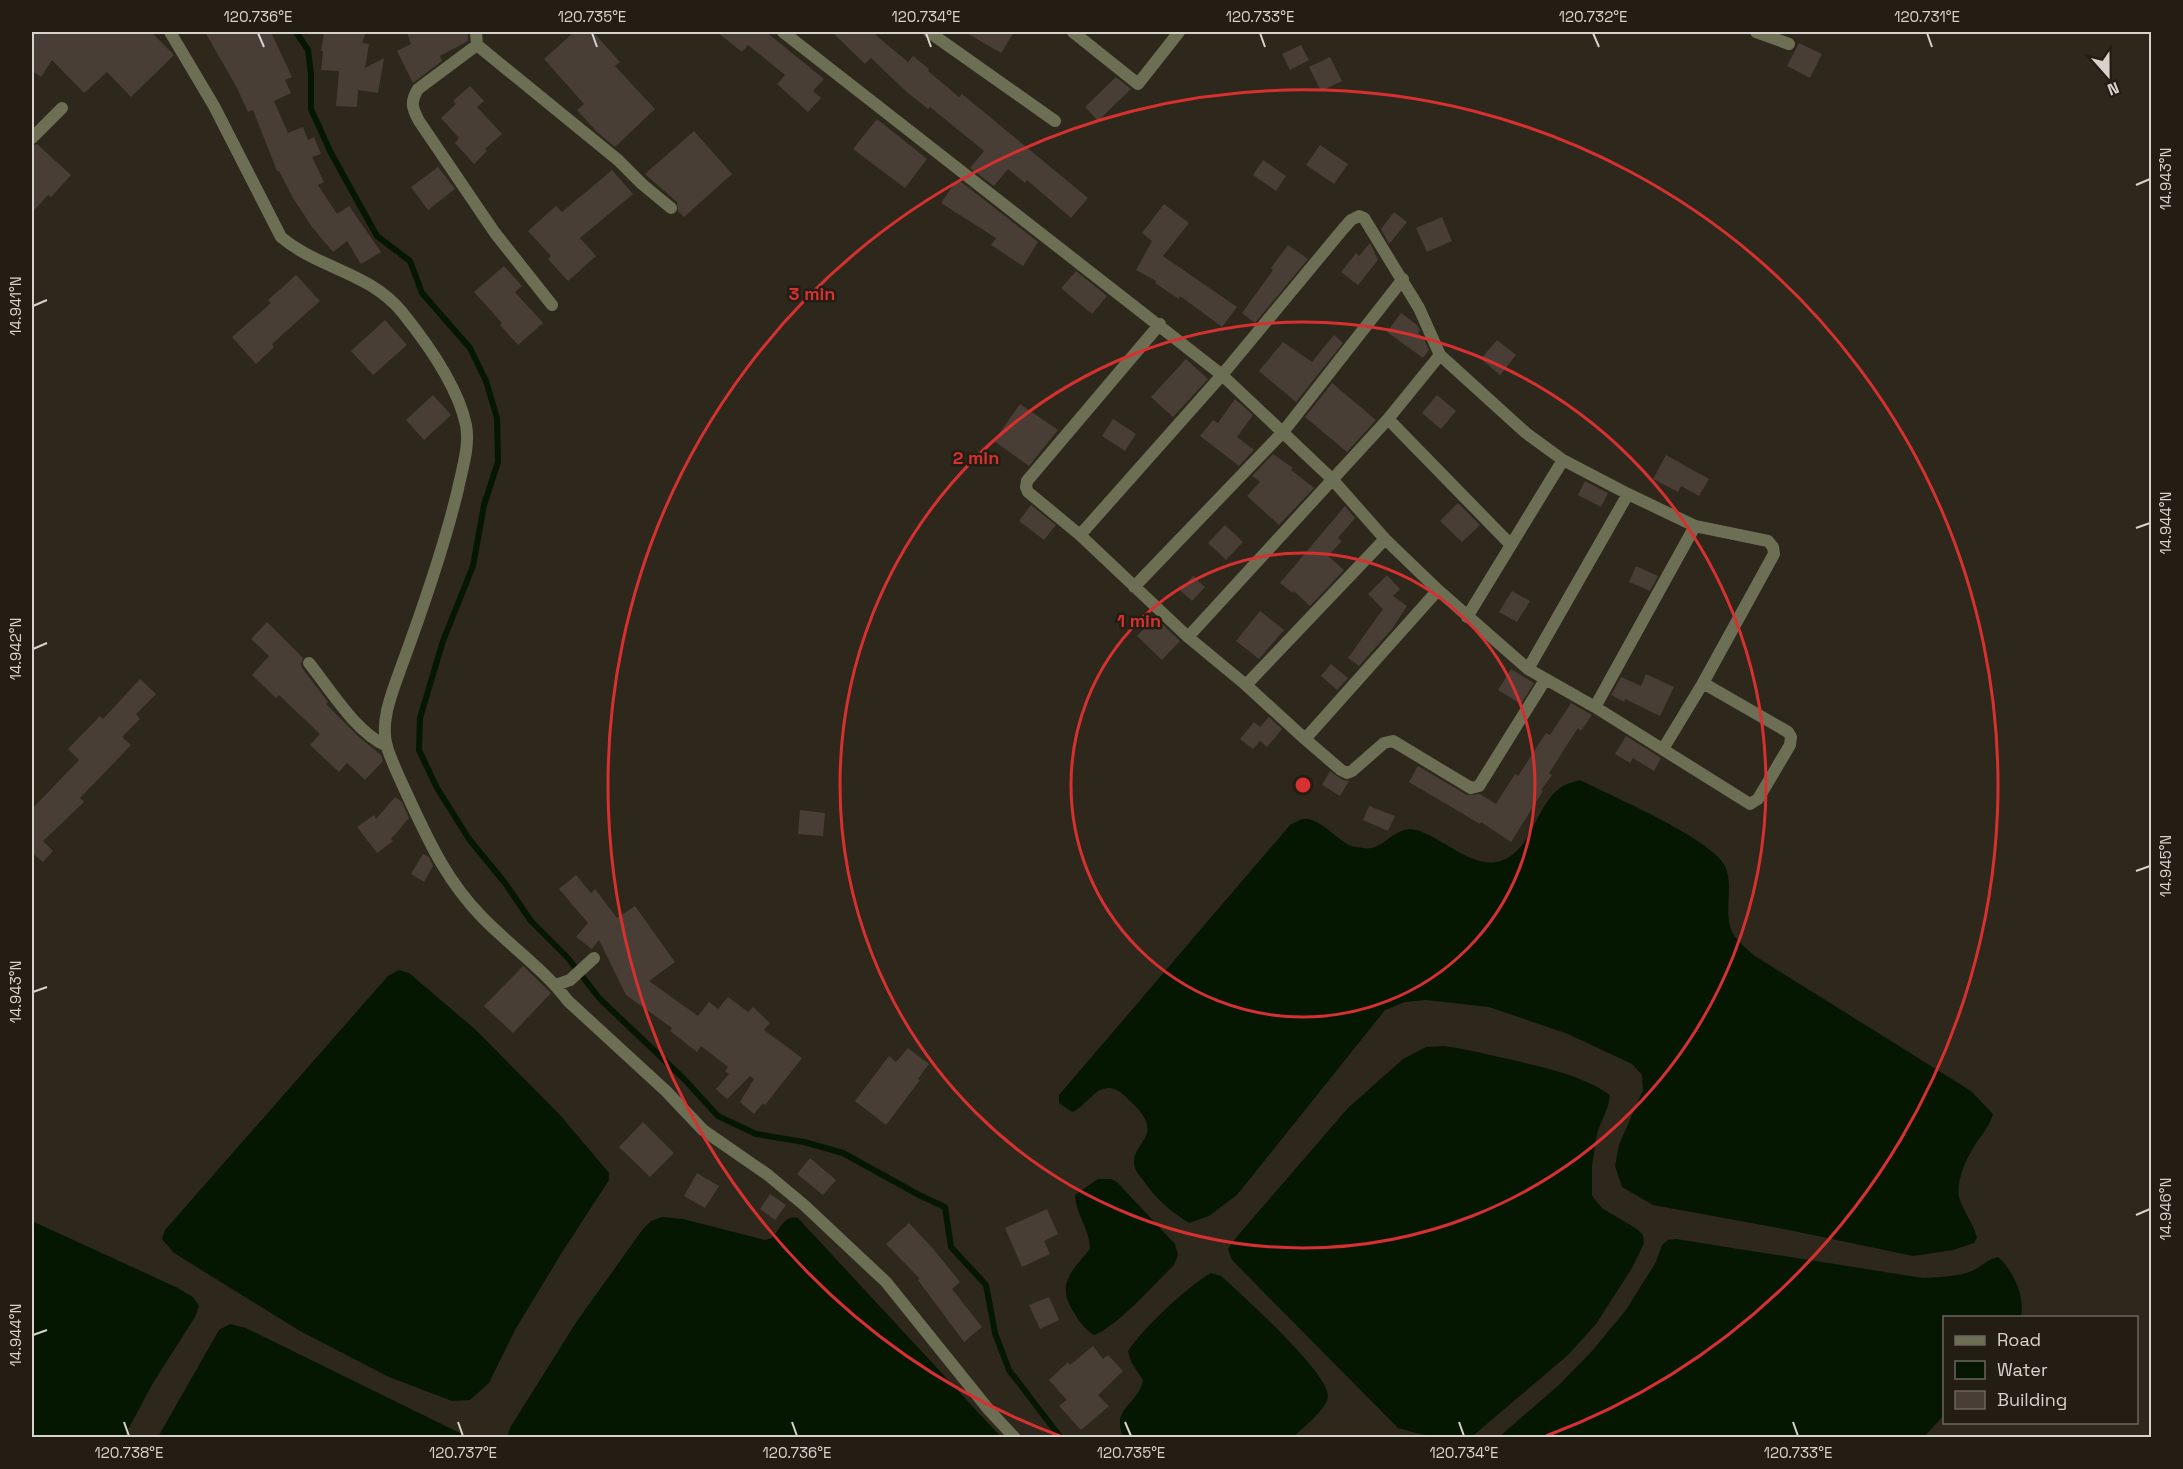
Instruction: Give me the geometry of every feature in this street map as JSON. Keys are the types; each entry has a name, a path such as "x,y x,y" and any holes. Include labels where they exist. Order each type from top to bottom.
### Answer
{"street":[{"path":"170,32 214,106 281,237 296,249 318,261 342,269 378,289 401,311 439,365 458,399 466,427 465,457 429,593 388,709 385,727 387,746 430,845 453,884 482,917 556,985 568,1001 666,1091 703,1130 768,1175 804,1205 886,1282 989,1410 1015,1437"},
{"path":"476,32 477,45 618,160 671,208"},
{"path":"783,32 1160,324 1222,375 1332,479 1384,538 1438,590 1528,669 1595,707 1750,804 1758,799 1790,745 1791,736 1788,732 1703,683"},
{"path":"929,32 1055,122"},
{"path":"1073,32 1138,84 1179,32"},
{"path":"1756,32 1789,44"},
{"path":"477,45 418,89 413,98 412,108 495,233 552,305"},
{"path":"32,138 62,108"},
{"path":"1080,535 1222,375 1343,229 1351,220 1359,216 1364,218 1403,279 1440,355 1526,433 1563,460 1695,526 1768,541 1773,547 1774,554 1703,683 1663,749"},
{"path":"1134,586 1283,432 1403,279"},
{"path":"1160,324 1027,481 1028,492 1080,535 1188,637 1347,773 1384,743 1393,741 1475,789 1545,680"},
{"path":"1188,637 1388,420 1440,355"},
{"path":"1388,420 1510,545"},
{"path":"1467,617 1563,460"},
{"path":"1528,669 1628,494"},
{"path":"1595,707 1695,526"},
{"path":"1246,685 1384,538"},
{"path":"1305,739 1438,590"},
{"path":"309,663 367,733 387,746"},
{"path":"556,985 570,980 590,961"}],"water":[{"path":"1580,780 1681,831 1716,855 1725,866 1728,875 1728,912 1731,929 1745,947 1755,956 1971,1091 1993,1114 1969,1155 1959,1181 1960,1200 1977,1238 1974,1243 1953,1250 1913,1256 1653,1205 1622,1187 1615,1166 1619,1145 1643,1090 1642,1075 1632,1064 1568,1034 1489,1007 1426,1000 1405,1002 1385,1010 1237,1195 1209,1216 1189,1223 1158,1199 1136,1171 1134,1159 1147,1132 1147,1124 1125,1096 1110,1088 1104,1089 1072,1112 1059,1103 1059,1095 1290,825 1301,819 1309,819 1321,824 1349,845 1363,848 1377,846 1402,831 1416,830 1476,860 1496,862 1509,857 1518,849 1553,794 1563,786"},
{"path":"399,970 409,973 476,1030 560,1115 609,1173 609,1180 515,1330 489,1383 470,1400 452,1401 389,1377 300,1331 173,1252 162,1239 165,1230 388,976"},
{"path":"1444,1046 1470,1050 1563,1073 1588,1082 1610,1095 1597,1133 1592,1166 1592,1196 1602,1208 1637,1229 1643,1235 1644,1243 1632,1268 1596,1324 1568,1355 1475,1434 1456,1437 1426,1435 1398,1428 1232,1260 1228,1249 1348,1108 1403,1059 1426,1047"},
{"path":"1098,1179 1111,1179 1117,1182 1175,1244 1178,1255 1174,1265 1135,1304 1114,1323 1094,1335 1085,1328 1069,1304 1066,1287 1072,1272 1090,1249 1088,1235 1075,1195"},
{"path":"662,1217 683,1219 765,1240 772,1238 789,1218 798,1218 1001,1437 507,1437 511,1426 577,1321 643,1229 651,1221"},
{"path":"32,1221 178,1288 193,1297 199,1306 195,1317 153,1383 124,1437 32,1437"},
{"path":"1676,1239 1923,1278 1966,1273 1998,1257 2009,1269 2017,1285 2020,1293 2021,1316 1943,1316 1943,1416 1924,1437 1499,1437 1559,1385 1592,1351 1626,1310 1656,1262 1662,1245 1668,1240"},
{"path":"1211,1273 1221,1276 1299,1352 1324,1385 1328,1396 1327,1401 1314,1418 1293,1437 1123,1437 1120,1419 1136,1396 1143,1380 1131,1362 1128,1351 1166,1308"},
{"path":"230,1324 246,1328 468,1437 158,1437 219,1330"}],"building":[{"path":"32,32 151,32 174,55 131,97 107,72 84,93 52,60 41,77 32,71"},
{"path":"205,32 271,32 292,77 285,80 291,93 274,101 288,133 303,127 308,140 314,137 321,154 312,157 324,182 318,185 337,214 349,206 381,252 361,264 347,241 333,252 312,227 277,171 253,110 248,112"},
{"path":"324,32 366,32 362,43 369,44 365,68 384,58 378,93 358,90 357,107 336,106 339,71 321,70"},
{"path":"407,32 468,32 468,41 440,56 442,61 413,83 397,51 411,44"},
{"path":"574,32 593,32 620,62 615,66 655,109 615,147 597,132 577,110 584,104 544,59"},
{"path":"717,32 766,32 824,79 813,91 821,98 808,112 777,84 785,75 748,45 742,52"},
{"path":"832,32 872,32 908,62 913,56 959,97 962,94 1088,198 1071,218 1027,180 1025,183 1008,169 994,186 970,168 984,151 930,107 928,109 909,94 871,58 865,64"},
{"path":"965,32 1014,32 1001,53"},
{"path":"1799,43 1822,54 1810,78 1787,66"},
{"path":"1301,45 1309,60 1290,70 1282,54"},
{"path":"1330,57 1342,81 1321,91 1309,67"},
{"path":"1116,77 1131,89 1098,121 1085,107"},
{"path":"470,86 484,101 477,107 502,134 485,149 487,151 474,164 455,143 459,138 441,118 456,104 453,101"},
{"path":"877,119 927,159 905,188 853,149"},
{"path":"694,131 732,174 684,217 678,211 677,202 645,174"},
{"path":"37,144 71,175 32,213 32,146"},
{"path":"1320,145 1348,164 1334,184 1306,165"},
{"path":"1263,160 1286,176 1276,191 1253,175"},
{"path":"438,167 455,189 428,210 411,187"},
{"path":"612,170 633,194 580,238 596,256 568,281 548,259 551,256 528,231 556,206 562,212"},
{"path":"956,181 960,181 1038,242 1023,266 991,245 996,238 941,203"},
{"path":"1164,204 1189,223 1163,256 1237,307 1222,327 1180,296 1179,299 1155,283 1156,281 1136,270 1152,241 1142,233"},
{"path":"1394,212 1407,222 1389,244 1381,229"},
{"path":"1442,217 1452,241 1427,252 1416,228"},
{"path":"1370,243 1378,260 1358,285 1341,272 1356,253 1359,256"},
{"path":"1288,245 1308,259 1255,323 1242,313"},
{"path":"504,266 522,286 515,292 543,323 518,345 474,292"},
{"path":"1076,271 1107,296 1092,314 1061,288"},
{"path":"296,275 320,301 272,344 274,347 256,364 232,337 271,303 268,300"},
{"path":"1401,313 1420,330 1418,333 1423,337 1429,350 1423,358 1387,332"},
{"path":"385,320 407,345 373,375 351,351"},
{"path":"1334,335 1343,343 1296,402 1259,371 1283,342 1312,362"},
{"path":"1497,340 1516,355 1500,375 1481,359"},
{"path":"1186,359 1208,379 1173,417 1151,397"},
{"path":"1332,383 1376,420 1347,452 1305,417"},
{"path":"433,395 451,415 424,440 406,420"},
{"path":"1437,395 1456,411 1441,429 1422,413"},
{"path":"1235,399 1253,415 1237,437 1254,450 1239,466 1200,436 1213,420 1218,423"},
{"path":"1020,404 1058,430 1029,466 994,441"},
{"path":"1113,419 1136,434 1125,451 1102,436"},
{"path":"1273,454 1293,468 1291,470 1314,488 1279,525 1247,496 1260,482 1252,476"},
{"path":"1666,455 1709,479 1699,496 1681,486 1678,492 1653,479"},
{"path":"1585,481 1608,493 1601,507 1578,495"},
{"path":"1458,503 1480,525 1462,542 1440,521"},
{"path":"1031,505 1056,525 1044,540 1019,521"},
{"path":"1345,506 1355,518 1338,538 1342,541 1328,556 1344,570 1310,606 1294,591 1293,593 1280,583"},
{"path":"1225,525 1243,542 1226,560 1208,543"},
{"path":"1636,566 1658,576 1650,591 1629,582"},
{"path":"1387,575 1400,589 1393,596 1407,606 1392,629 1359,666 1348,658 1383,609 1368,594"},
{"path":"1193,576 1205,587 1192,601 1180,590"},
{"path":"1512,591 1530,601 1517,622 1499,612"},
{"path":"1260,611 1284,630 1259,659 1236,641"},
{"path":"1155,617 1180,641 1162,660 1137,636"},
{"path":"267,622 303,658 302,668 328,702 326,704 381,755 383,761 365,780 347,763 339,772 310,745 320,734 279,695 276,698 252,675 269,656 251,639"},
{"path":"1331,664 1348,678 1337,690 1321,676"},
{"path":"1511,669 1534,683 1521,704 1498,690"},
{"path":"1646,674 1674,687 1660,716 1625,699 1624,702 1611,695 1621,677 1641,686"},
{"path":"140,679 156,694 136,714 140,719 122,737 131,745 80,798 84,802 43,841 53,851 43,862 32,853 32,809 79,760 68,749 100,716 103,719"},
{"path":"1571,703 1592,715 1581,731 1578,728 1549,773 1552,775 1511,842 1481,822 1480,824 1409,782 1418,766 1467,795 1480,794 1496,804 1515,774 1518,776 1546,733 1550,735"},
{"path":"1269,717 1282,729 1267,747 1260,741 1253,749 1240,739 1254,722 1260,727"},
{"path":"1626,736 1661,758 1654,771 1633,758 1630,763 1615,754"},
{"path":"1330,771 1343,780 1349,781 1340,796 1322,785"},
{"path":"395,797 402,802 409,818 391,839 393,841 377,853 357,827 374,815 376,819"},
{"path":"1369,806 1395,816 1388,831 1363,820"},
{"path":"800,810 825,813 823,836 798,834"},
{"path":"423,854 429,857 433,866 424,882 411,874"},
{"path":"576,875 591,893 595,889 617,918 635,906 675,962 649,981 698,1016 709,1002 718,1009 728,997 748,1012 753,1007 770,1023 764,1030 802,1058 765,1105 763,1103 754,1114 740,1102 754,1079 750,1076 727,1099 716,1089 729,1074 725,1071 728,1067 701,1046 697,1052 670,1031 672,1028 626,995 599,940 592,949 576,937 588,923 559,889"},
{"path":"523,966 551,993 513,1033 484,1006"},
{"path":"908,1048 929,1064 918,1079 920,1080 886,1125 855,1101 889,1056 896,1062"},
{"path":"643,1122 674,1153 650,1177 619,1147"},
{"path":"810,1158 836,1180 823,1195 797,1174"},
{"path":"697,1173 719,1186 705,1208 684,1196"},
{"path":"770,1194 786,1205 775,1220 760,1209"},
{"path":"1047,1209 1058,1234 1044,1241 1050,1254 1022,1267 1005,1228"},
{"path":"909,1223 960,1282 952,1289 982,1327 964,1342 918,1280 920,1279 886,1244"},
{"path":"1049,1297 1059,1320 1040,1329 1029,1305"},
{"path":"1093,1346 1103,1359 1108,1355 1123,1371 1098,1395 1109,1406 1081,1430 1059,1406 1067,1400 1049,1380 1068,1362 1070,1365"}],"waterway":[{"path":"296,32 308,50 311,109 331,153 377,236 410,261 422,293 470,348 486,381 497,418 498,462 484,505 473,566 443,641 420,718 419,750 437,788 469,839 505,883 531,921 567,957 600,999 684,1079 718,1116 756,1134 804,1142 843,1153 945,1207 951,1247 986,1285 995,1333 1009,1370 1061,1438"}]}
